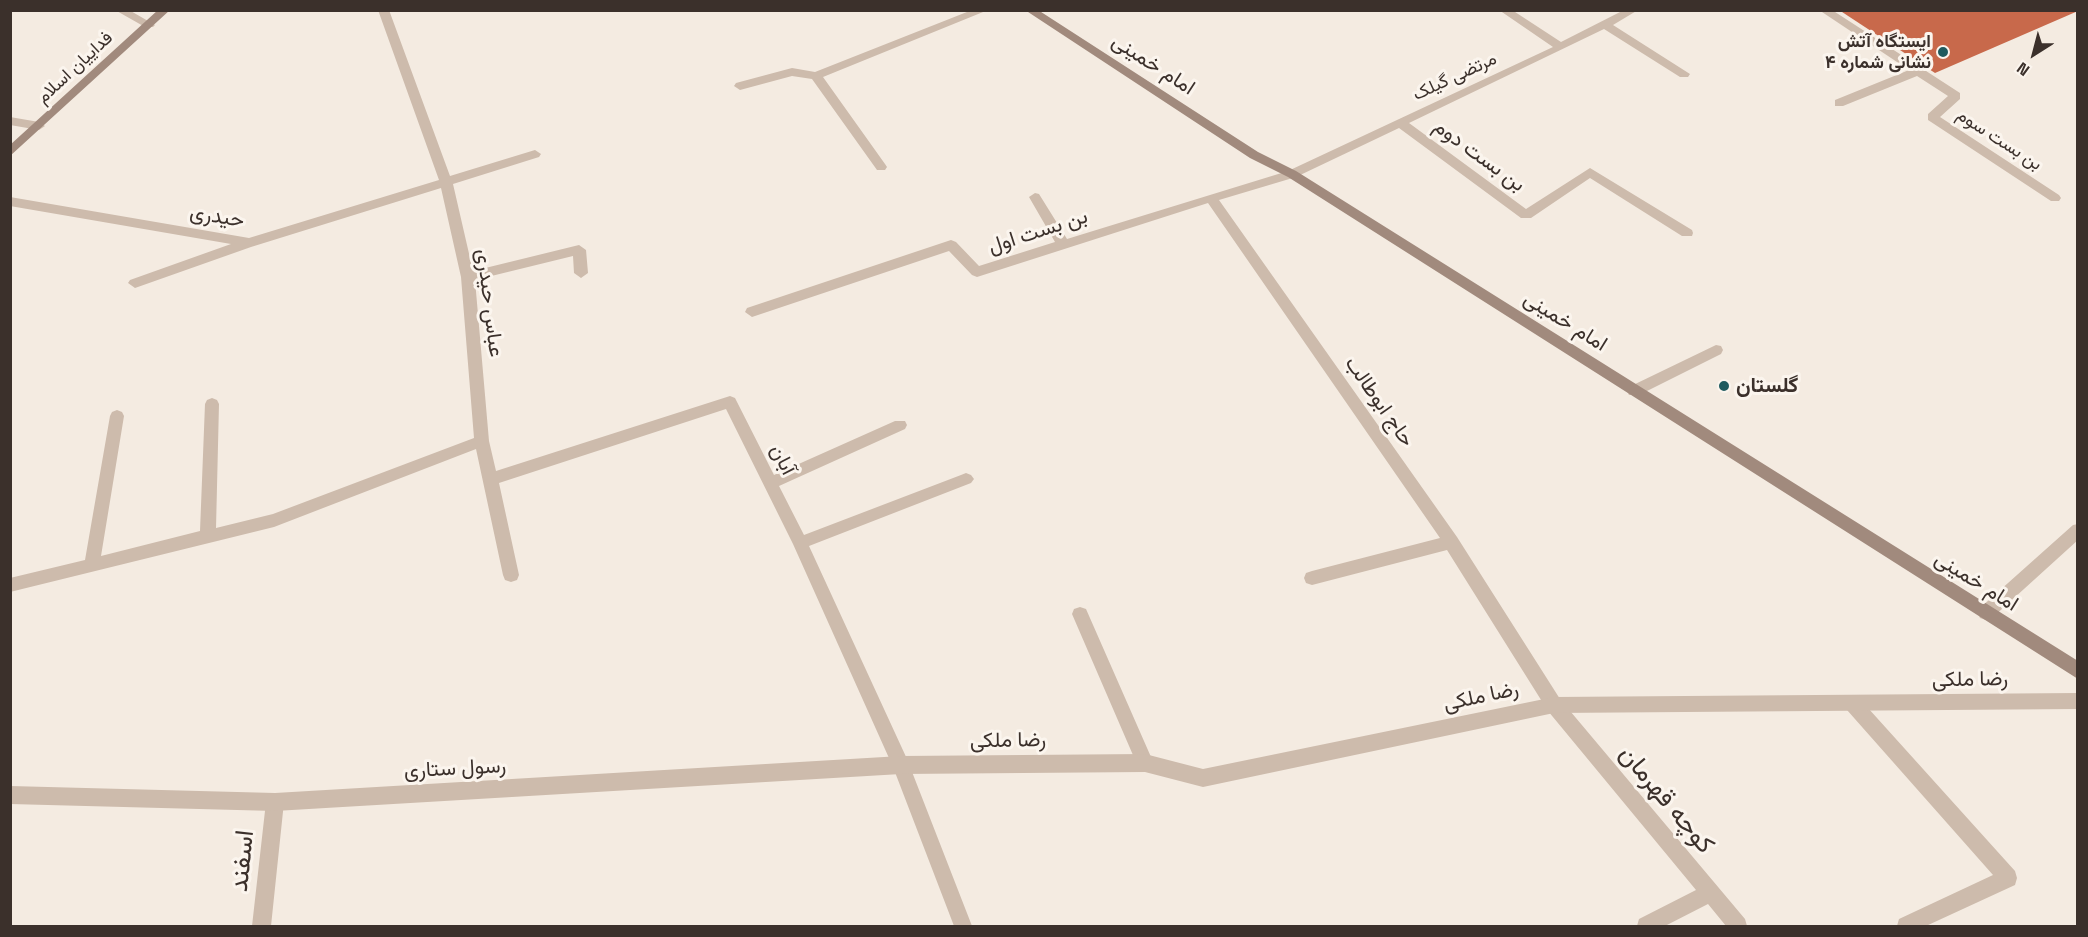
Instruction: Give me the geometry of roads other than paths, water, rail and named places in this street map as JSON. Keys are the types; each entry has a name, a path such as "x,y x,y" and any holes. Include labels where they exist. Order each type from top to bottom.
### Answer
{"main road":[{"name":"فداییان اسلام","path":"10,152 165,10"},
{"name":"امام خمینی","path":"1030,10 1254,154 1292,174 2078,671"}],"street":[{"path":"120,10 149,24"},
{"name":"عباس حیدری","path":"383,10 446,183 468,277 482,441 511,575"},
{"path":"740,86 792,72 816,76 983,10"},
{"path":"1504,10 1561,47"},
{"name":"مرتضی گیلک","path":"1292,174 1634,10"},
{"name":"بن بست سوم","path":"1824,10 1956,96 1932,117 2055,198"},
{"path":"1605,25 1684,74"},
{"path":"1839,103 1918,71"},
{"path":"816,76 881,167"},
{"path":"10,121 39,126"},
{"name":"بن بست دوم","path":"1399,123 1526,215 1590,172 1687,233"},
{"name":"حیدری","path":"10,201 249,243 535,154"},
{"path":"1211,198 1292,174"},
{"path":"1035,197 1063,244"},
{"name":"بن بست اول","path":"752,312 951,245 977,272 1211,198"},
{"name":"حاج ابوطالب","path":"1211,198 1451,542 1554,705"},
{"path":"135,283 249,243"},
{"path":"468,277 579,250 581,273"},
{"path":"1634,391 1716,350"},
{"name":"آبان","path":"490,478 730,402 800,543 901,765 963,927"},
{"path":"208,536 212,404"},
{"path":"92,564 117,416"},
{"path":"770,483 900,425"},
{"path":"10,585 274,520 482,441"},
{"path":"800,543 966,479"},
{"path":"1986,613 2078,530"},
{"path":"1312,578 1451,542"},
{"path":"1080,614 1144,763"},
{"name":"رضا ملکی","path":"901,765 1144,763 1203,778 1554,705 2078,702"},
{"name":"کوچه قهرمان","path":"1554,705 1738,927"},
{"path":"1853,705 2008,878 1906,927"},
{"name":"رسول ستاری","path":"10,795 275,802 901,765"},
{"name":"اسفند","path":"261,927 275,802"},
{"path":"1646,927 1710,893"}],"place":[{"name":"ایستگاه آتش نشانی شماره ۴","path":"1943,52"},
{"name":"گلستان","path":"1724,386"}]}
